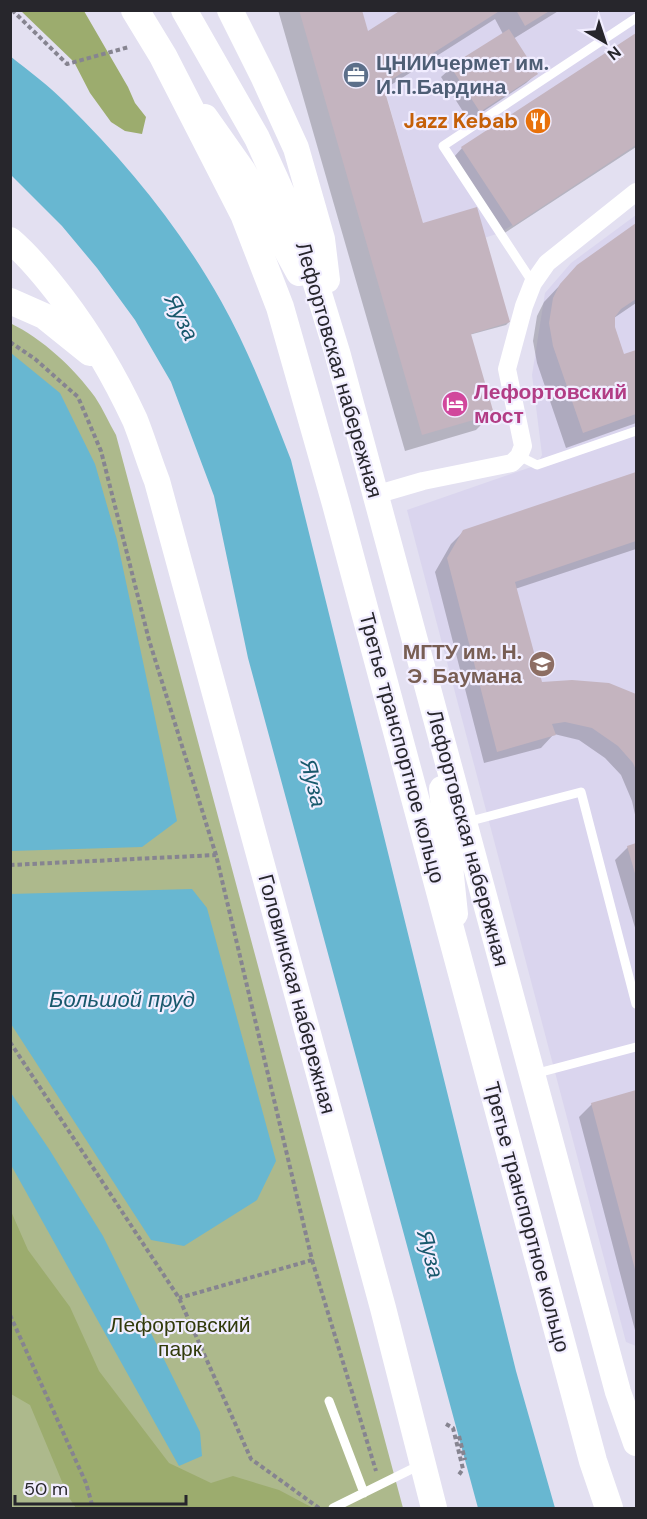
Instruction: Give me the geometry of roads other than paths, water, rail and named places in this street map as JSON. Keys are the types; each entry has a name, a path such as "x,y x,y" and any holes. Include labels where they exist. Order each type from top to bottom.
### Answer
{"main road":[{"name":"Третье транспортное кольцо","path":"135,10 158,48 244,214 280,307 339,515 593,1461 609,1509"},
{"name":"Лефортовская набережная","path":"184,10 257,138 296,224 337,352 618,1392 636,1443"},
{"path":"230,10 296,148 322,239 337,352"},
{"path":"158,48 243,171 289,250 337,352"},
{"name":"Головинская набережная","path":"10,240 29,256 55,288 83,326 111,371 136,422 157,481 383,1308 434,1509"},
{"path":"10,300 44,316 111,371"},
{"path":"434,711 461,968"}],"street":[{"path":"375,495 423,481 512,463 519,456 523,446 507,369 524,306 533,283 547,263 636,192"}],"lane":[{"path":"533,283 443,146 636,18"},
{"path":"519,456 537,465 636,431"},
{"path":"464,823 580,792 636,1004"},
{"path":"532,1075 636,1047"},
{"path":"329,1401 364,1493"},
{"path":"333,1509 423,1464"}],"water":[{"name":"Яуза","path":"10,56 39,79 88,125 131,172 170,222 205,274 241,339 291,460 516,1371 555,1508 478,1508 248,658 214,496 171,382 135,320 97,268 62,226 11,175"},
{"path":"11,353 60,393 95,464 117,540 177,821 142,847 11,851"},
{"name":"Большой пруд","path":"192,889 207,908 276,1161 257,1200 184,1246 151,1240 11,1024 10,894"},
{"path":"11,1093 103,1236 200,1432 202,1456 179,1466 11,1165"}],"place":[{"name":"ЦНИИчермет им. И.П.Бардина","path":"356,75"},
{"name":"Jazz Kebab","path":"538,121"},
{"name":"Лефортовский мост","path":"455,404"},
{"name":"МГТУ им. Н. Э. Баумана","path":"542,664"}],"park label":[{"name":"Лефортовский парк","path":"180,1337"}]}
